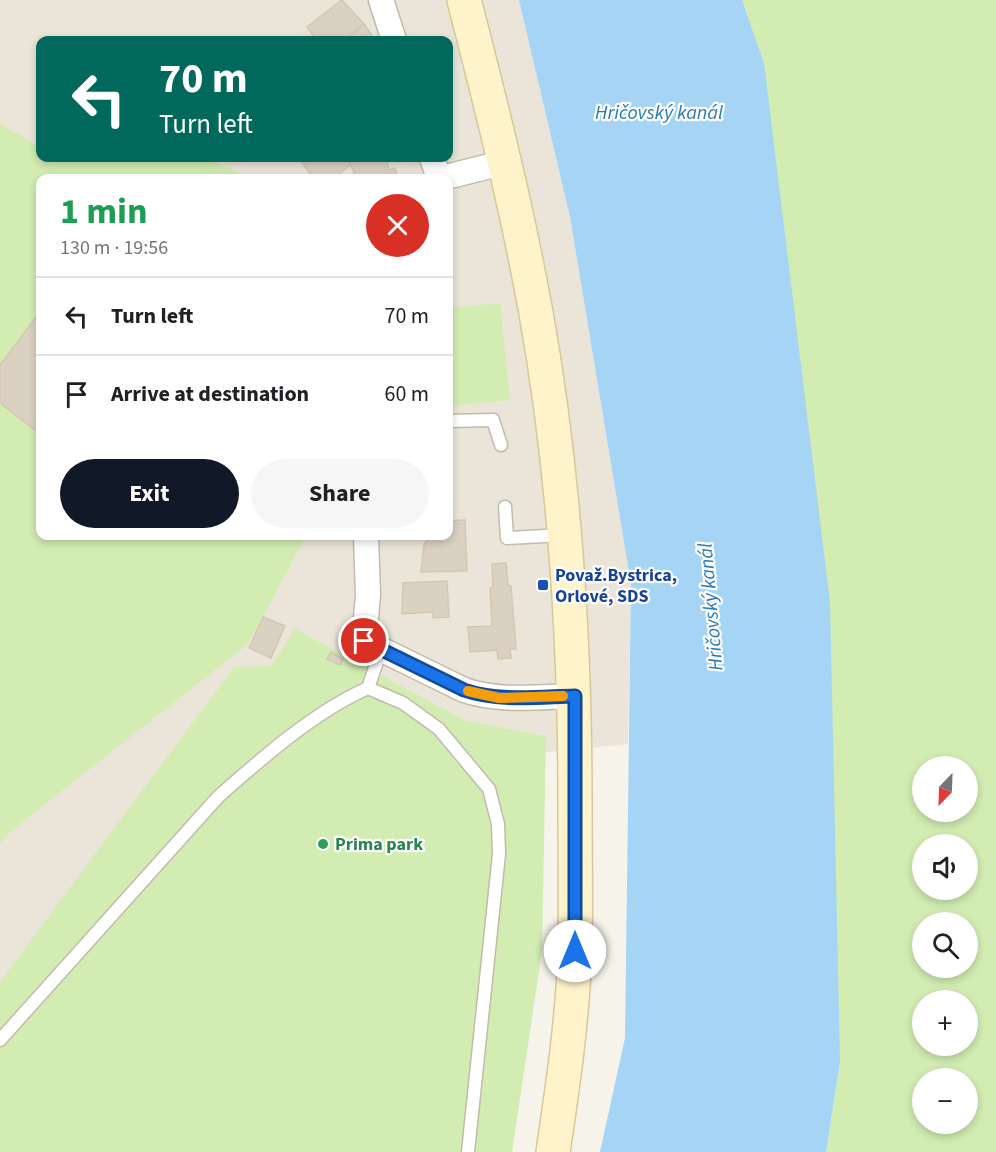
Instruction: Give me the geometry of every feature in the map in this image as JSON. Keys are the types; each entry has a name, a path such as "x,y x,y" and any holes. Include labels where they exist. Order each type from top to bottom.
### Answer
{"main road":[{"path":"464,0 506,162 536,314 556,455 564,535 575,696 575,951 553,1152"}],"street":[{"path":"381,0 393,36"},
{"path":"453,175 506,162"},
{"path":"366,540 368,595 364,641 479,695 499,698 575,696"}],"lane":[{"path":"453,421 492,420 501,445"},
{"path":"505,507 507,538 564,535"},
{"path":"368,688 381,650"},
{"path":"0,1040 218,797 255,764 307,725 347,697 368,688 404,703 439,729 489,789 498,824 499,854 468,1152"}],"shaded area":[{"path":"0,0 519,0 570,217 631,584 628,744 466,760 0,1098"}],"green space":[{"path":"742,0 996,0 996,1152 826,1152 840,1062 764,63"},
{"path":"0,124 36,145 36,162 214,162 242,174 36,174 36,540 304,540 248,644 10,832 0,843"},
{"path":"500,303 510,400 453,406 453,308"},
{"name":"Prima park","path":"295,629 466,721 546,736 542,951 512,1152 0,1152 0,982 234,667 271,666"}],"water":[{"name":"Hričovský kanál","path":"519,0 742,0 764,63 830,602 840,1062 826,1152 600,1152 625,1038 631,584 570,217"}],"building":[{"path":"342,0 364,24 350,36 313,36 307,27"},
{"path":"364,24 372,36 350,36"},
{"path":"301,162 350,162 351,165 339,174 311,174"},
{"path":"350,162 387,162 389,170 395,168 397,174 354,174"},
{"path":"36,317 36,431 0,403 0,365"},
{"path":"465,520 467,571 421,572 424,545 427,540 453,540 453,521"},
{"path":"506,563 508,586 511,586 516,649 510,649 511,658 498,659 497,650 470,652 468,627 492,626 490,588 493,587 492,564"},
{"path":"447,581 449,617 433,618 433,612 402,614 403,583"},
{"path":"263,617 285,626 271,658 249,648"},
{"path":"331,652 343,659 340,665 327,659"}],"slow traffic":[{"path":"468,691 499,698 563,696"}],"place":[{"name":"Považ.Bystrica, Orlové, SDS","path":"543,585"},
{"name":"Prima park","path":"323,844"}],"route":[{"path":"364,641 464,690 479,695 499,698 575,696 575,951"}]}
